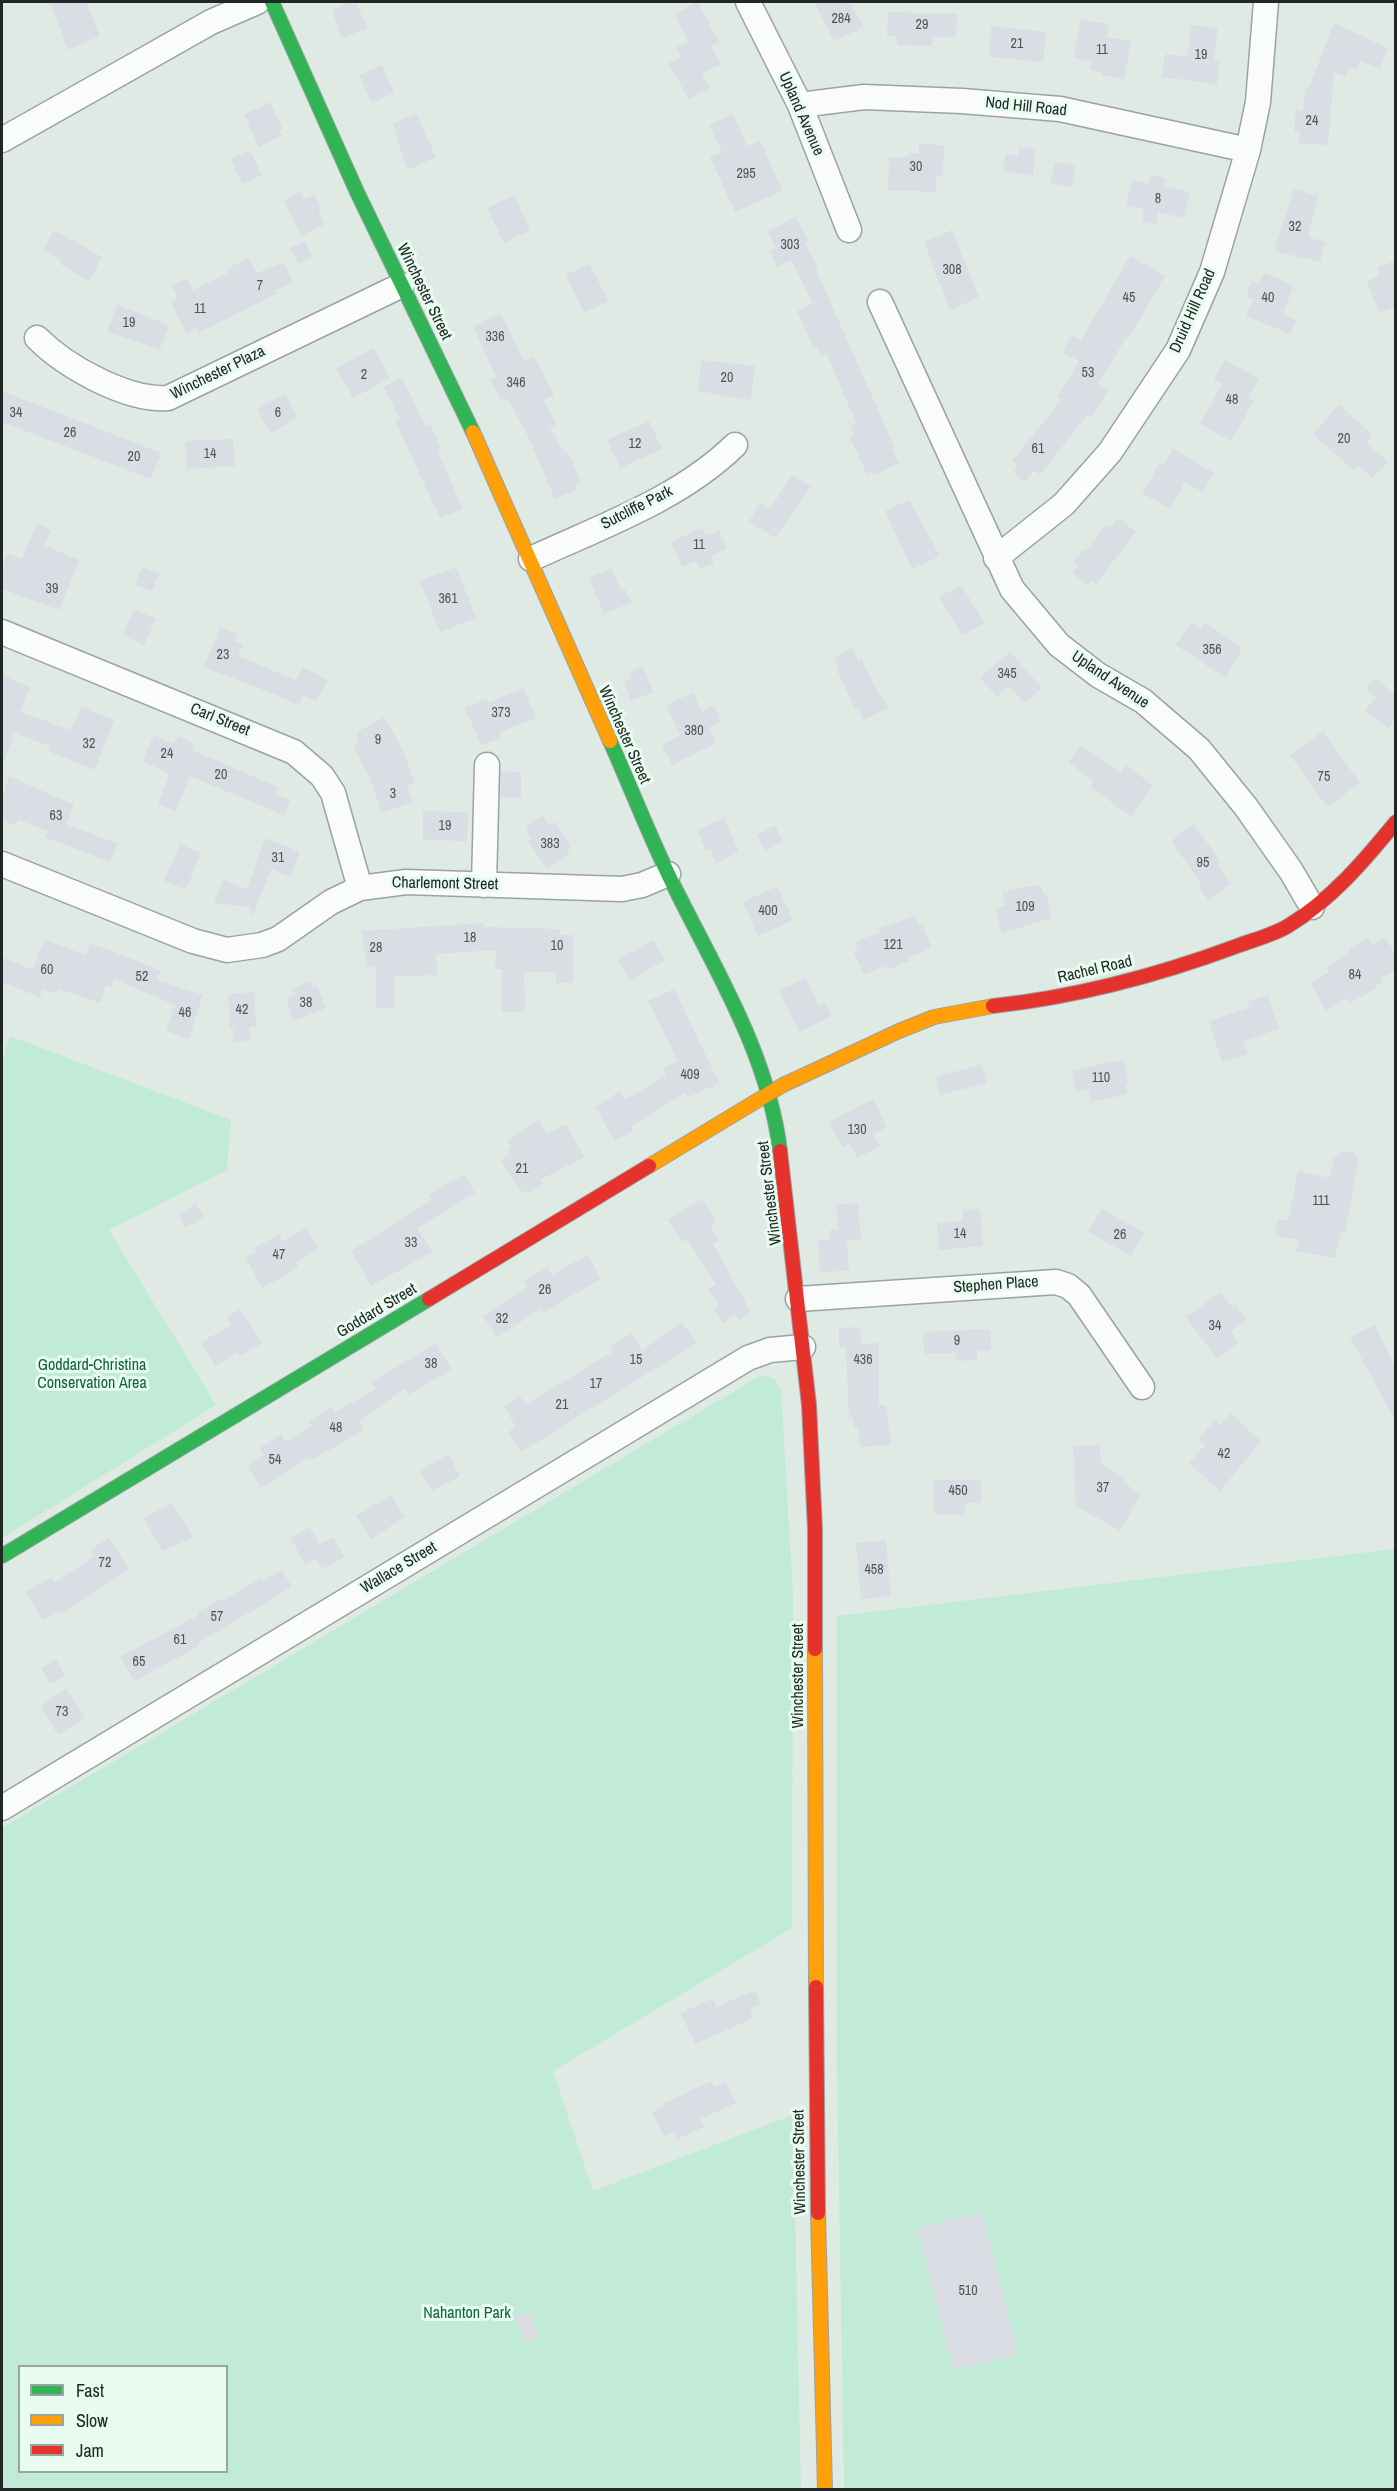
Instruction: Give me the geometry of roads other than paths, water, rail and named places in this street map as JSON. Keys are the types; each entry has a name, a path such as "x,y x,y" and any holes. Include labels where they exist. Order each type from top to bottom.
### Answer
{"street":[{"path":"2,140 211,22 257,2"},
{"name":"Winchester Street","path":"272,2 352,182 531,559 668,874 734,1005 769,1093 782,1146 803,1347 815,1529 818,2293 825,2490"},
{"name":"Upland Avenue","path":"748,2 800,105 849,230"},
{"name":"Druid Hill Road","path":"996,558 1064,504 1110,452 1178,350 1212,272 1248,150 1258,102 1266,2"},
{"name":"Nod Hill Road","path":"800,105 864,97 963,101 1060,109 1248,150"},
{"name":"Winchester Plaza","path":"37,338 52,354 76,370 147,397 168,398 402,285"},
{"name":"Upland Avenue","path":"880,302 1012,589 1059,645 1098,675 1143,701 1199,749 1246,807 1291,871 1312,907"},
{"name":"Sutcliffe Park","path":"531,559 665,494 707,470 735,445"},
{"name":"Carl Street","path":"2,632 294,752 322,776 333,792 360,888"},
{"path":"484,885 487,765"},
{"name":"Rachel Road","path":"769,1093 918,1023 952,1013 1024,1003 1125,981 1198,960 1287,927 1346,882 1395,822"},
{"name":"Charlemont Street","path":"2,864 193,941 227,950 262,945 279,939 331,902 360,888 390,882 622,889 642,885 668,874"},
{"name":"Goddard Street","path":"2,1556 769,1093"},
{"name":"Stephen Place","path":"798,1299 1056,1282 1068,1286 1079,1295 1142,1387"},
{"name":"Wallace Street","path":"2,1808 753,1355 770,1350 803,1347"}],"park label":[{"name":"Goddard-Christina Conservation Area","path":"92,1375"},
{"name":"Nahanton Park","path":"467,2314"}]}
